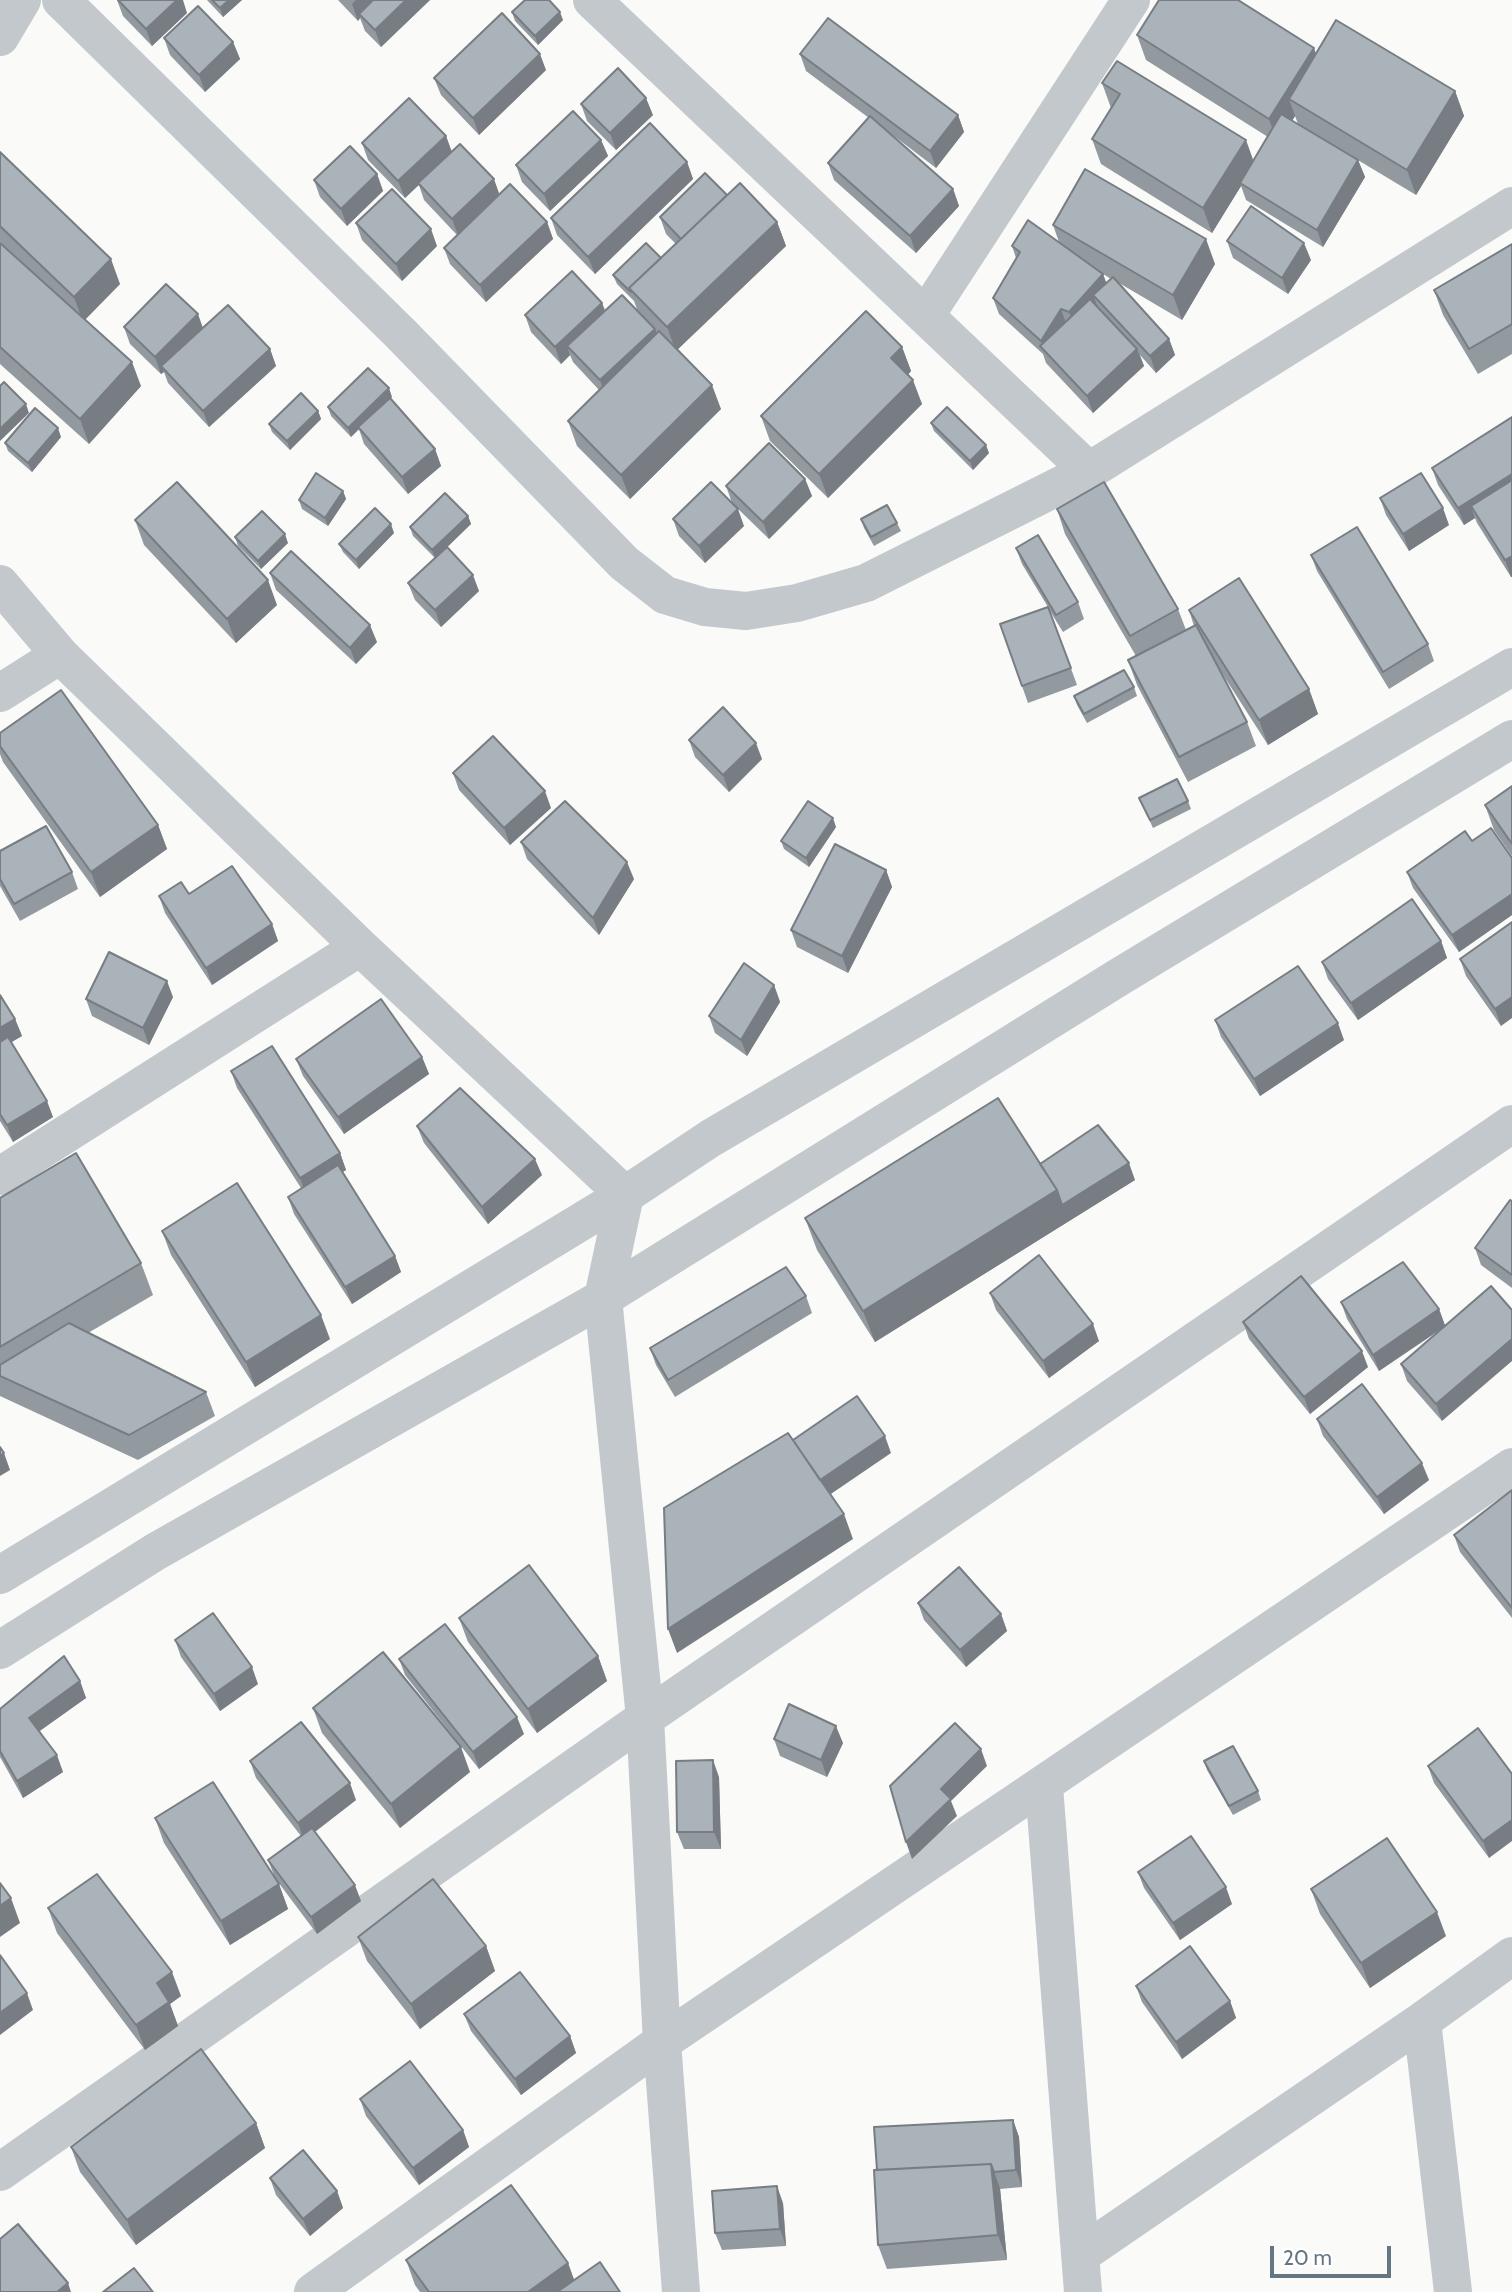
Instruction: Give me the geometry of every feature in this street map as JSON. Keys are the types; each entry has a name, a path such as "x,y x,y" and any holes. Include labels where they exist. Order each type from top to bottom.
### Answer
{"street":[{"path":"0,37 22,0"},
{"path":"61,0 401,334 624,563 664,595 705,607 747,611 797,603 866,583 1089,471 1512,206"},
{"path":"592,0 1089,471"},
{"path":"926,315 1131,0"},
{"path":"0,584 61,655 360,947 625,1195"},
{"path":"0,693 61,655"},
{"path":"0,1575 625,1195 711,1138 1512,667"},
{"path":"0,1650 155,1552 603,1298 1107,985 1512,739"},
{"path":"0,1176 360,947"},
{"path":"0,2172 645,1718 1512,1124"},
{"path":"625,1195 603,1298 645,1718 662,2042 681,2292"},
{"path":"313,2292 662,2042 1512,1467"},
{"path":"1044,1786 1082,2274"},
{"path":"1082,2274 1512,1956"},
{"path":"1422,2021 1453,2292"}],"building":[{"path":"118,0 177,0 146,29"},
{"path":"212,0 229,0 220,8"},
{"path":"373,0 406,0 375,30 359,14"},
{"path":"525,0 549,0 560,12 535,36 512,12"},
{"path":"1159,0 1238,0 1314,48 1269,119 1137,35"},
{"path":"198,6 233,42 199,75 164,38"},
{"path":"502,13 540,54 473,118 434,78"},
{"path":"828,18 958,115 930,151 800,54"},
{"path":"1336,20 1455,91 1407,170 1289,99"},
{"path":"1117,61 1246,140 1203,208 1092,139 1120,94 1102,83"},
{"path":"618,68 646,98 610,133 581,104"},
{"path":"409,98 446,136 398,181 362,143"},
{"path":"573,111 601,140 544,194 516,165"},
{"path":"1281,114 1358,160 1317,230 1240,183"},
{"path":"870,116 953,189 910,236 828,163"},
{"path":"650,123 687,162 588,257 551,218"},
{"path":"460,144 494,179 452,219 418,183"},
{"path":"350,146 377,174 341,209 314,180"},
{"path":"0,152 111,259 74,297 0,226"},
{"path":"1085,169 1206,239 1173,295 1053,225"},
{"path":"705,173 727,195 681,239 660,217"},
{"path":"740,183 777,222 667,327 629,288"},
{"path":"510,184 547,222 480,285 444,248"},
{"path":"392,189 431,229 396,264 356,223"},
{"path":"1251,206 1304,243 1282,278 1227,241"},
{"path":"1028,220 1103,274 1069,312 1061,309 1041,341 993,298 1020,252 1012,246"},
{"path":"0,243 132,362 80,419 0,347"},
{"path":"646,243 661,258 629,288 631,292 613,275"},
{"path":"1512,244 1512,324 1469,349 1434,290"},
{"path":"572,271 602,303 555,347 525,315"},
{"path":"1113,277 1169,339 1150,356 1093,295"},
{"path":"166,284 198,314 155,357 124,327"},
{"path":"622,295 655,329 600,380 567,346"},
{"path":"1090,299 1137,349 1087,396 1040,346"},
{"path":"228,305 270,349 203,411 161,366"},
{"path":"866,311 902,347 891,358 913,380 819,474 761,416"},
{"path":"659,331 712,385 621,475 568,421"},
{"path":"368,368 389,388 348,428 328,407"},
{"path":"4,382 26,404 0,429 0,386"},
{"path":"301,393 318,411 287,441 269,424"},
{"path":"390,398 435,449 402,477 358,427"},
{"path":"947,407 986,445 970,461 931,423"},
{"path":"35,408 58,428 28,463 5,443"},
{"path":"1512,417 1512,474 1458,508 1432,468"},
{"path":"769,443 805,479 763,522 726,486"},
{"path":"316,473 343,491 325,518 299,500"},
{"path":"1421,473 1443,508 1403,534 1380,498"},
{"path":"1512,480 1512,556 1505,560 1471,506"},
{"path":"177,482 268,580 227,619 135,520"},
{"path":"711,482 738,509 699,546 673,519"},
{"path":"1104,482 1178,609 1130,636 1057,509"},
{"path":"445,493 468,516 432,550 410,527"},
{"path":"887,505 897,523 871,537 861,519"},
{"path":"375,508 391,524 356,560 339,544"},
{"path":"262,511 285,534 258,561 235,537"},
{"path":"1357,527 1428,644 1383,672 1311,555"},
{"path":"1038,535 1078,602 1056,615 1016,548"},
{"path":"447,547 473,575 435,610 408,583"},
{"path":"291,551 370,625 350,648 270,573"},
{"path":"1239,578 1309,689 1259,720 1189,610"},
{"path":"1048,607 1071,668 1022,686 1000,624"},
{"path":"1196,625 1247,722 1179,757 1128,660"},
{"path":"1124,670 1134,687 1084,714 1074,696"},
{"path":"61,690 158,825 91,872 0,746 0,733"},
{"path":"723,707 756,743 723,775 689,740"},
{"path":"493,736 545,791 504,828 453,773"},
{"path":"1177,779 1188,801 1150,820 1139,798"},
{"path":"1512,786 1512,844 1485,805"},
{"path":"565,801 627,862 593,918 521,842"},
{"path":"808,801 833,818 806,858 781,841"},
{"path":"46,826 72,872 14,904 0,879 0,851"},
{"path":"1491,828 1512,858 1512,894 1452,935 1407,872 1465,831 1472,841"},
{"path":"835,844 886,870 842,956 791,930"},
{"path":"232,866 272,924 206,968 159,896 181,882 189,894"},
{"path":"1412,899 1441,941 1351,1003 1322,962"},
{"path":"1512,922 1512,997 1495,1009 1460,959"},
{"path":"109,952 167,981 143,1028 86,999"},
{"path":"744,963 774,985 741,1040 709,1016"},
{"path":"1298,966 1338,1023 1254,1079 1215,1020"},
{"path":"0,995 15,1019 0,1028"},
{"path":"381,999 422,1057 338,1117 296,1059"},
{"path":"8,1037 47,1101 7,1125 0,1114 0,1042"},
{"path":"272,1046 340,1153 300,1178 231,1071"},
{"path":"460,1088 535,1159 482,1207 417,1126"},
{"path":"998,1098 1057,1190 863,1311 805,1218"},
{"path":"1098,1125 1129,1163 1062,1205 1057,1190 1040,1164"},
{"path":"76,1153 141,1263 0,1347 0,1198"},
{"path":"338,1165 395,1256 345,1287 288,1197"},
{"path":"237,1183 321,1315 246,1362 162,1231"},
{"path":"1510,1200 1512,1201 1512,1275 1475,1248"},
{"path":"1039,1255 1093,1324 1043,1361 990,1293"},
{"path":"1403,1262 1439,1309 1373,1355 1341,1302"},
{"path":"786,1267 806,1296 668,1380 650,1348"},
{"path":"1301,1276 1362,1351 1304,1397 1243,1322"},
{"path":"1491,1286 1512,1310 1512,1339 1436,1404 1401,1364"},
{"path":"69,1323 206,1392 129,1435 0,1376 0,1365"},
{"path":"1362,1384 1422,1463 1377,1497 1317,1419"},
{"path":"857,1396 885,1436 820,1480 793,1440"},
{"path":"788,1433 844,1514 668,1629 664,1508"},
{"path":"1512,1490 1512,1608 1454,1535"},
{"path":"529,1565 598,1656 528,1709 459,1618"},
{"path":"959,1567 1001,1614 960,1650 918,1603"},
{"path":"213,1613 252,1667 214,1694 175,1640"},
{"path":"445,1624 517,1717 473,1752 399,1659"},
{"path":"383,1652 461,1747 391,1804 313,1708"},
{"path":"64,1656 80,1681 29,1718 57,1755 17,1781 0,1751 0,1709"},
{"path":"789,1704 836,1726 821,1760 774,1739"},
{"path":"301,1722 350,1783 298,1823 250,1761"},
{"path":"955,1723 981,1749 941,1789 951,1799 906,1842 890,1786"},
{"path":"1478,1728 1512,1774 1512,1820 1483,1841 1428,1766"},
{"path":"1233,1746 1258,1791 1229,1806 1204,1761"},
{"path":"713,1760 714,1832 677,1832 676,1761"},
{"path":"213,1782 279,1884 221,1921 155,1818"},
{"path":"312,1828 355,1885 311,1917 268,1860"},
{"path":"1191,1836 1226,1887 1173,1923 1138,1872"},
{"path":"1387,1838 1437,1912 1361,1963 1311,1889"},
{"path":"97,1874 172,1972 157,1983 169,2002 136,2025 48,1908"},
{"path":"433,1879 486,1946 411,2004 358,1937"},
{"path":"0,1883 11,1898 0,1906"},
{"path":"1190,1946 1230,2001 1176,2042 1136,1986"},
{"path":"0,1955 27,1993 0,2013"},
{"path":"520,1972 570,2036 515,2079 464,2014"},
{"path":"201,2049 256,2123 127,2220 71,2147"},
{"path":"410,2061 463,2130 413,2168 360,2099"},
{"path":"1013,2120 1016,2170 994,2172 991,2164 877,2170 874,2127"},
{"path":"303,2150 337,2191 303,2219 270,2178"},
{"path":"991,2164 998,2235 878,2245 874,2170"},
{"path":"511,2185 568,2263 528,2292 429,2292 406,2260"},
{"path":"777,2186 780,2229 715,2233 712,2191"},
{"path":"18,2224 68,2283 57,2292 0,2292 0,2239"},
{"path":"600,2262 620,2292 557,2292"},
{"path":"134,2268 153,2292 103,2292"}]}
